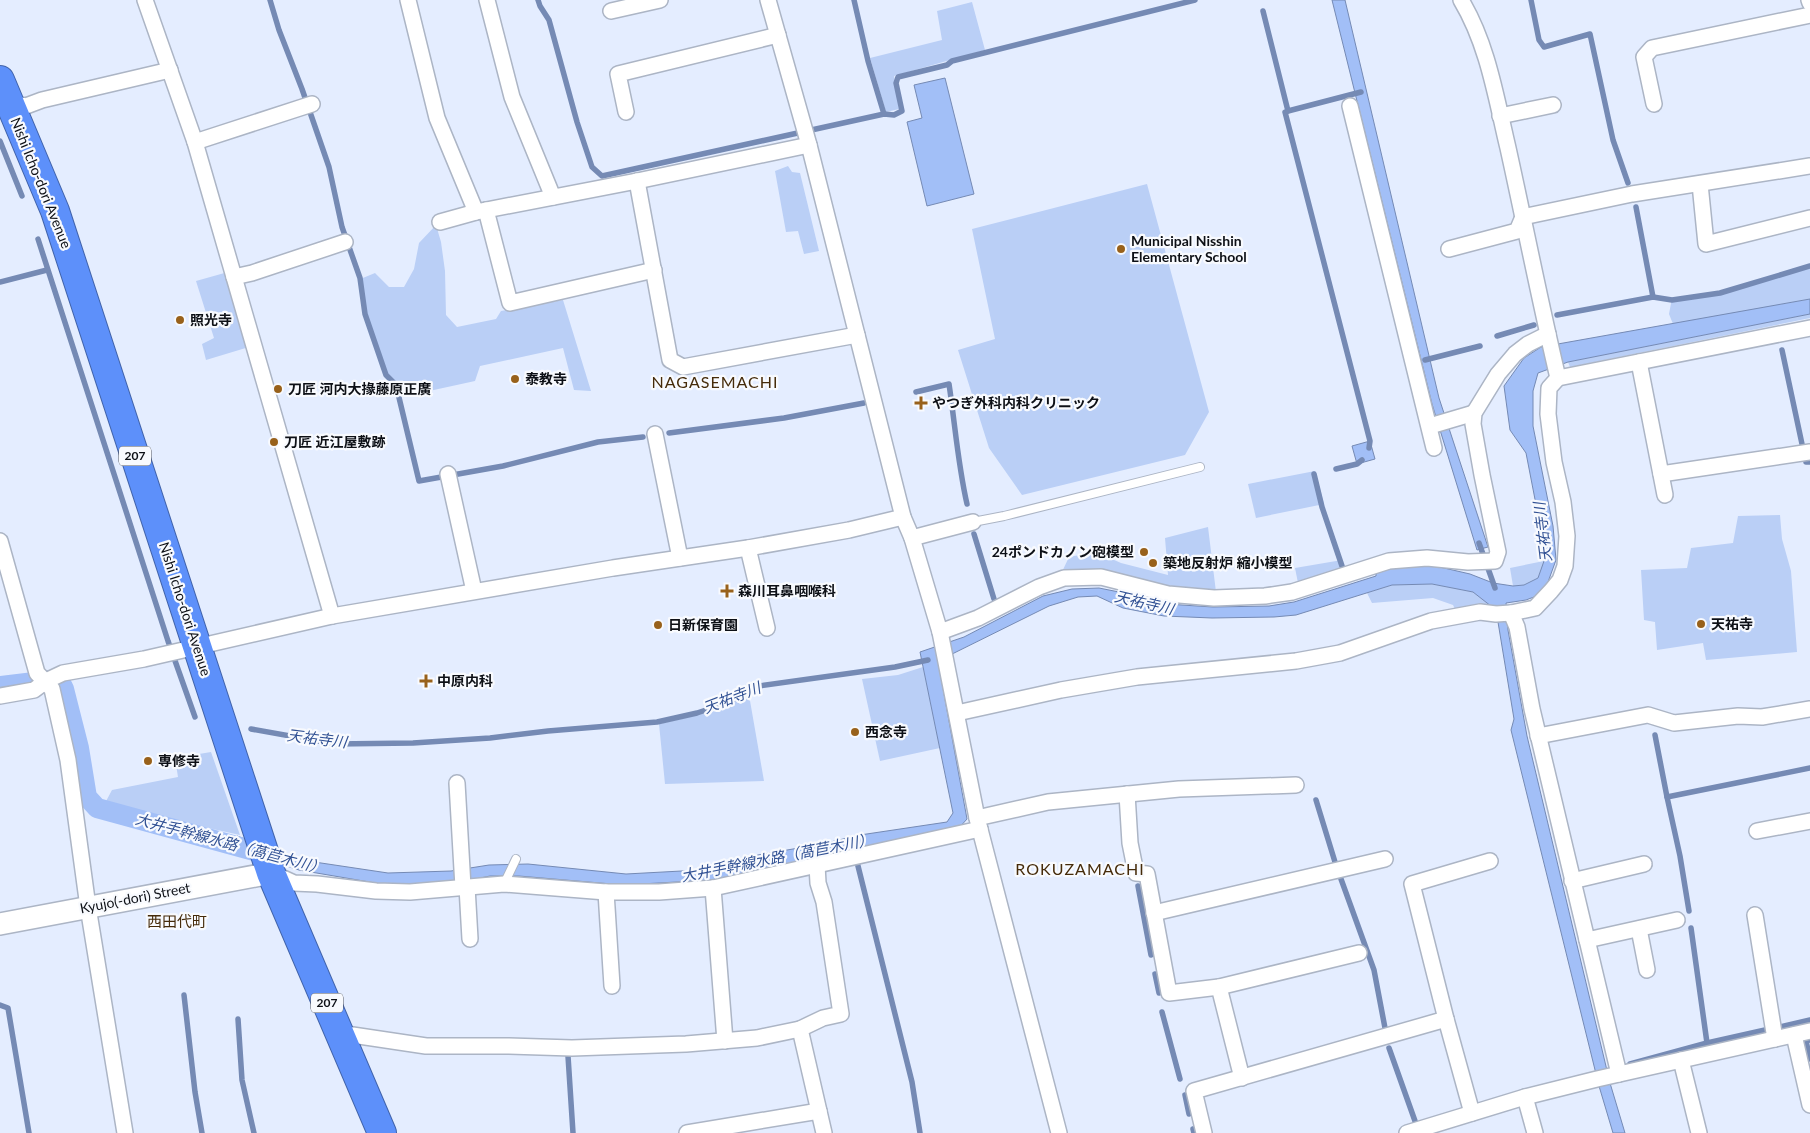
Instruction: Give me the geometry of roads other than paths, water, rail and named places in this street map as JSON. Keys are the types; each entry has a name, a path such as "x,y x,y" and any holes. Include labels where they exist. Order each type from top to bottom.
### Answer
{"highway":[{"name":"Nishi Icho-dori Avenue","path":"3,97 55,211 188,648 259,836 271,873 382,1133"}],"street":[{"path":"145,0 195,142 332,616"},
{"path":"408,0 437,118 481,211 510,303 654,270"},
{"path":"487,0 512,97 553,197"},
{"path":"611,11 660,0"},
{"path":"768,0 808,142 903,518 912,538 942,645 979,823 1059,1133"},
{"path":"1461,0 1486,54 1558,378"},
{"path":"1654,104 1644,57 1652,48 1810,15"},
{"path":"626,112 618,74 778,35"},
{"path":"3,97 26,106 42,100 170,70"},
{"path":"1500,116 1553,105"},
{"path":"195,142 308,106"},
{"path":"1350,106 1434,448"},
{"path":"440,222 481,211 637,181 808,142"},
{"path":"1523,217 1632,194 1810,166"},
{"path":"637,181 670,360 683,367 857,335"},
{"path":"1700,184 1706,244 1810,218"},
{"path":"1449,249 1516,231 1523,217"},
{"path":"234,277 252,273 344,242"},
{"path":"957,713 1061,690 1137,678 1296,661 1331,654 1430,621 1480,612 1511,613 1535,608 1560,580 1565,566 1567,536 1548,414 1549,388 1558,378 1810,328"},
{"path":"942,645 978,618 1039,587 1064,578 1101,577 1168,594 1214,598 1256,597 1292,592 1389,561 1427,558 1468,562 1495,561 1498,552 1473,424 1474,414 1498,374 1515,354 1528,344 1549,338"},
{"path":"1639,362 1665,495"},
{"path":"1430,426 1474,414"},
{"path":"655,434 680,558"},
{"path":"1662,474 1810,452"},
{"path":"449,477 474,591"},
{"path":"0,696 34,690 44,682 63,673 144,659 332,616 474,591 748,548 849,530 903,518"},
{"path":"912,538 972,522"},
{"path":"0,541 44,682 52,689 68,760 88,907 125,1133"},
{"path":"748,548 768,628"},
{"path":"1511,613 1517,627 1538,736 1587,940 1609,1076"},
{"path":"1538,736 1648,715 1674,723 1738,716 1762,717 1810,708"},
{"path":"457,783 462,865 470,939"},
{"path":"271,873 294,883 376,891 410,892 504,884 606,892 658,892 713,888 817,865 979,823 1048,802 1179,789 1296,785"},
{"path":"1127,794 1130,843 1136,873 1146,874 1169,993 1219,988 1359,953"},
{"path":"1757,832 1810,821"},
{"path":"1154,913 1385,859"},
{"path":"1472,1113 1446,1020 1412,884 1490,861"},
{"path":"1572,881 1644,864"},
{"path":"339,1033 426,1046 572,1048 725,1041 757,1038 800,1029 823,1018 841,1014 824,902 818,883 817,865"},
{"name":"Kyujo(-dori) Street","path":"0,924 271,873"},
{"path":"713,888 725,1041"},
{"path":"606,892 612,986"},
{"path":"1754,916 1774,1039"},
{"path":"1587,940 1677,920"},
{"path":"1639,929 1648,970"},
{"path":"1219,988 1242,1078"},
{"path":"1204,1133 1194,1091 1446,1020"},
{"path":"800,1029 824,1133"},
{"path":"1407,1133 1525,1097 1609,1076 1810,1031"},
{"path":"1794,1035 1810,1105"},
{"path":"1681,1060 1698,1133"},
{"path":"1525,1097 1535,1133"},
{"path":"687,1133 819,1111"}],"lane":[{"path":"972,522 1004,516 1200,467"},
{"path":"504,884 516,859"}],"water":[{"path":"1332,0 1345,0 1439,398 1488,547 1477,550 1432,404"},
{"path":"945,78 974,194 927,206 907,122 922,118 914,85"},
{"path":"1810,299 1810,314 1568,362 1538,373 1533,391 1533,426 1553,526 1556,560 1548,582 1539,595 1526,600 1506,603 1508,630 1527,736 1610,1083 1625,1133 1613,1133 1599,1086 1511,730 1514,719 1496,610 1473,592 1432,584 1392,585 1296,615 1274,617 1212,618 1164,616 1123,608 1097,596 1078,597 1049,606 938,661 967,819 958,829 712,880 623,885 519,876 490,876 447,885 387,885 299,870 231,848 237,836 301,860 388,873 451,871 489,865 528,864 626,874 700,870 758,855 822,844 860,835 947,822 953,813 920,652 964,637 1043,596 1072,589 1099,588 1166,604 1213,607 1269,606 1294,602 1376,576 1376,571 1390,567 1431,565 1470,574 1493,583 1513,586 1524,585 1538,578 1544,561 1540,525 1526,453 1510,430 1504,386 1524,358 1541,347"},
{"path":"1370,441 1375,459 1357,464 1352,446"}],"waterway":[{"path":"270,0 279,30 329,167 342,227 360,278 365,314 386,375 396,385 419,481 503,466 598,442 643,437"},
{"path":"538,0 549,20 577,122 592,167 602,176 884,114 894,115 902,111 896,83 898,77 947,65 952,61 1195,0"},
{"path":"854,0 868,61 884,114"},
{"path":"1531,0 1539,40 1544,47 1590,34 1613,140 1628,183"},
{"path":"1263,11 1288,111 1285,112 1370,441 1369,448"},
{"path":"1288,111 1361,92"},
{"path":"0,141 22,196"},
{"path":"1636,207 1653,297"},
{"path":"38,239 168,641 195,717"},
{"path":"1557,315 1653,297 1672,300 1720,293 1810,266"},
{"path":"0,282 47,270"},
{"path":"1497,336 1534,325"},
{"path":"1425,360 1480,346"},
{"path":"1782,350 1802,444"},
{"path":"916,392 949,384 967,504"},
{"path":"669,433 784,418 864,403"},
{"path":"1336,469 1357,464 1362,460"},
{"path":"1314,474 1322,507 1342,566"},
{"path":"974,534 994,599"},
{"path":"1479,543 1495,588"},
{"name":"天祐寺川","path":"251,729 335,744 413,743 490,738 657,722 697,713 724,704 759,686 895,667 928,660"},
{"name":"大井手幹線水路（萵苣木川）","path":"0,686 59,679 64,689 79,748 87,797 97,808 258,852"},
{"path":"1655,735 1667,797"},
{"path":"1689,911 1680,856 1667,797 1810,768"},
{"path":"1316,800 1335,862"},
{"path":"857,862 912,1082 920,1133"},
{"path":"1341,879 1374,970 1385,1028"},
{"path":"1138,886 1151,955"},
{"path":"1691,928 1707,1043"},
{"path":"1155,974 1159,993"},
{"path":"184,995 195,1092 202,1133"},
{"path":"0,1005 8,1008 29,1133"},
{"path":"1162,1012 1180,1079"},
{"path":"238,1019 242,1080 254,1133"},
{"path":"1780,1027 1810,1020"},
{"path":"1630,1064 1707,1043 1765,1030"},
{"path":"1810,1040 1806,1041 1810,1059"},
{"path":"1389,1048 1415,1121"},
{"path":"568,1056 573,1133"},
{"path":"1185,1095 1189,1114"},
{"path":"1193,1129 1194,1133"}],"place":[{"name":"Municipal Nisshin Elementary School","path":"1121,249"},
{"name":"照光寺","path":"180,320"},
{"name":"泰教寺","path":"515,379"},
{"name":"刀匠 河内大掾藤原正廣","path":"278,389"},
{"name":"やつぎ外科内科クリニック","path":"921,403"},
{"name":"刀匠 近江屋敷跡","path":"274,442"},
{"name":"24ポンドカノン砲模型","path":"1144,552"},
{"name":"築地反射炉 縮小模型","path":"1153,563"},
{"name":"森川耳鼻咽喉科","path":"727,591"},
{"name":"天祐寺","path":"1701,624"},
{"name":"日新保育園","path":"658,625"},
{"name":"中原内科","path":"426,681"},
{"name":"西念寺","path":"855,732"},
{"name":"専修寺","path":"148,761"}],"district":[{"name":"NAGASEMACHI","path":"715,382"},
{"name":"ROKUZAMACHI","path":"1080,869"},
{"name":"西田代町","path":"177,922"}]}
